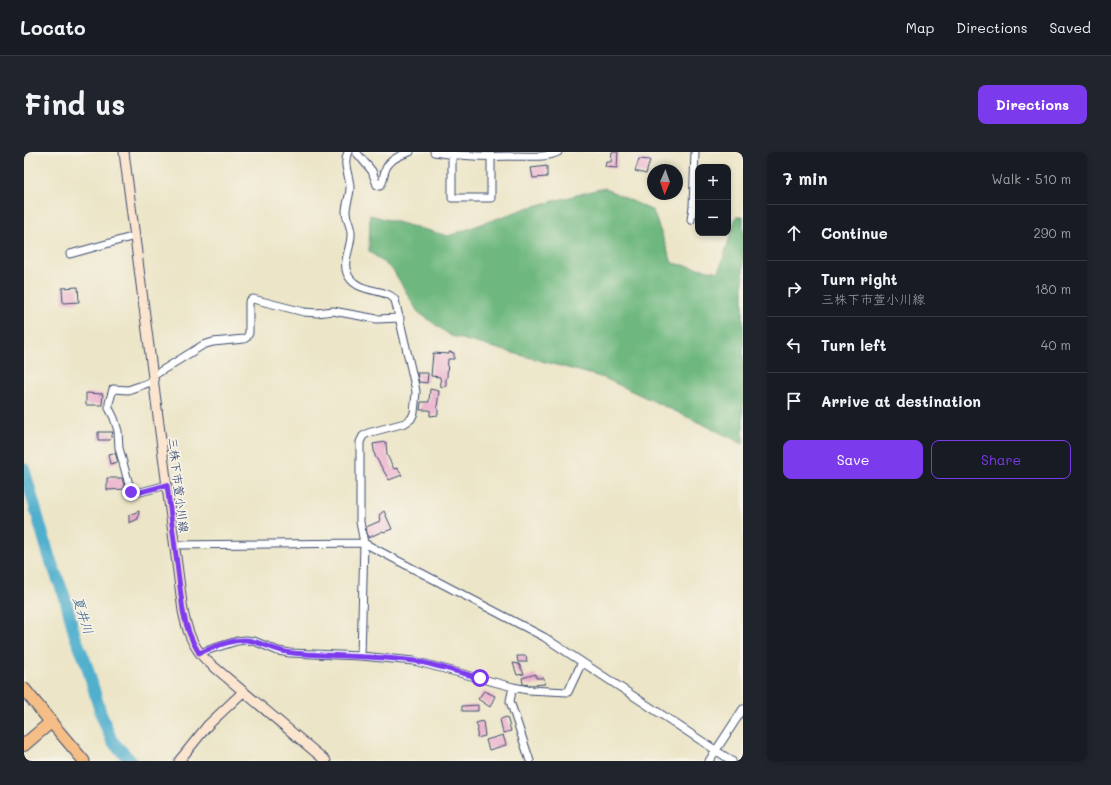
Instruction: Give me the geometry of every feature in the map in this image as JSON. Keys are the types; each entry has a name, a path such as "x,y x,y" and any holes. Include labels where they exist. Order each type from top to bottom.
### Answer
{"highway":[{"path":"24,689 51,722 24,745"}],"main road":[{"name":"三株下市萱小川線","path":"124,152 187,629 192,642 199,653 243,692 326,761"},
{"path":"180,761 208,725 243,692"},
{"path":"51,722 84,761"}],"street":[{"path":"348,152 346,156 346,164 350,189 346,212 352,231 352,239 346,257 346,270 350,278 358,285 366,289 394,297 416,392 414,413 411,419 405,423 368,433 363,436 360,442 360,522 364,543 361,652"},
{"path":"356,152 372,171 377,185 380,186 382,184 385,170 390,163 401,155 410,152"},
{"path":"434,152 491,157 543,156 558,152"},
{"path":"690,220 693,206 695,152"},
{"path":"456,154 452,198 491,198 491,157"},
{"path":"70,254 135,236"},
{"path":"167,485 133,494 131,492 119,448 118,431 108,403 113,389 128,390 153,379 203,345 213,342 244,339 248,337 249,302 253,299 304,312 339,312 370,319 400,318"},
{"path":"175,545 364,543 551,642 718,747 732,761"},
{"path":"199,653 237,641 246,640 278,651 290,653 361,652 414,661 528,690 568,692 582,662"},
{"path":"513,687 510,702 530,761"},
{"path":"709,761 743,709"}],"green space":[{"path":"604,188 653,211 672,263 719,272 736,217 743,216 743,444 604,378 451,336 418,312 393,270 369,251 370,215 448,236 527,208"}],"building":[{"path":"612,152 618,152 617,168 605,167 606,162 611,162"},
{"path":"639,159 650,160 649,164 647,164 646,174 635,171"},
{"path":"547,166 547,177 533,178 531,168"},
{"path":"78,287 79,302 63,303 62,288"},
{"path":"449,352 454,353 454,359 448,359 446,386 441,387 440,377 431,376 433,353 449,354"},
{"path":"417,373 428,373 427,383 419,382"},
{"path":"430,389 439,391 437,408 438,415 430,416 430,410 420,410 421,402 429,402"},
{"path":"86,393 103,394 102,405 86,405"},
{"path":"98,432 113,432 110,440 98,440"},
{"path":"386,442 387,455 394,469 397,468 402,475 389,480 375,456 373,444"},
{"path":"115,453 118,462 110,464 108,454"},
{"path":"107,478 122,478 125,489 107,490"},
{"path":"139,511 138,519 129,523 129,515"},
{"path":"384,511 392,529 383,531 368,538 366,527 380,521 379,515"},
{"path":"517,656 526,656 527,662 518,662"},
{"path":"513,663 519,664 524,674 517,675"},
{"path":"536,674 536,678 544,678 545,684 523,684 522,678"},
{"path":"484,691 495,696 490,707 478,699"},
{"path":"478,705 478,711 462,711 462,706"},
{"path":"507,717 511,731 503,733 500,719"},
{"path":"483,721 485,736 477,738 478,728 476,723"},
{"path":"503,735 506,745 489,750 486,740"}],"waterway":[{"name":"夏井川","path":"24,469 49,556 65,598 75,636 86,663 101,714 112,741 131,761"}],"route":[{"path":"131,492 133,494 167,485 183,611 187,629 192,642 199,653 237,641 246,640 254,641 278,651 290,653 361,656 414,661 480,678"}]}
